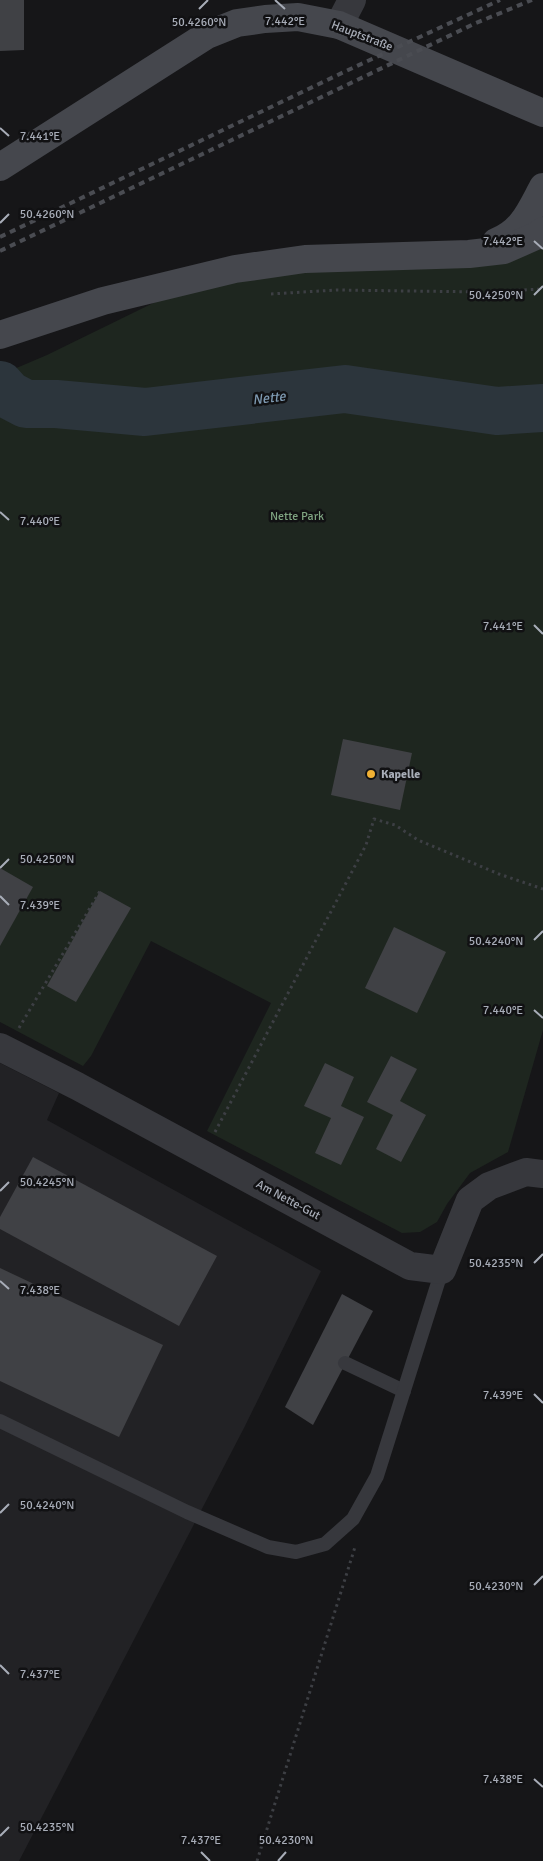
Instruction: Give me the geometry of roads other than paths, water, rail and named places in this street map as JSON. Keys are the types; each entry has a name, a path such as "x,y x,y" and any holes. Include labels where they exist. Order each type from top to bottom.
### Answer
{"main road":[{"name":"Hauptstraße","path":"0,167 207,35 237,23 266,19 298,18 339,25 540,115"},
{"path":"469,254 504,239 525,222 543,187"},
{"path":"0,335 103,301 235,269 305,258 469,254 504,250 543,231"}],"street":[{"path":"339,25 352,0"},
{"name":"Am Nette-Gut","path":"3,1048 410,1266 442,1270"},
{"path":"442,1270 470,1200 489,1186 526,1172 543,1174"}],"lane":[{"path":"0,1421 187,1512 268,1547 296,1552 325,1544 354,1519 377,1476 442,1270"},
{"path":"345,1363 404,1391"}],"waterway":[{"name":"Nette","path":"0,385 9,395 26,404 56,404 145,412 345,389 497,411 543,408"}],"railway":[{"path":"0,237 346,71 500,0"},
{"path":"0,251 476,23 532,0"}],"place":[{"name":"Kapelle","path":"371,774"}],"park label":[{"name":"Nette Park","path":"297,516"}]}
